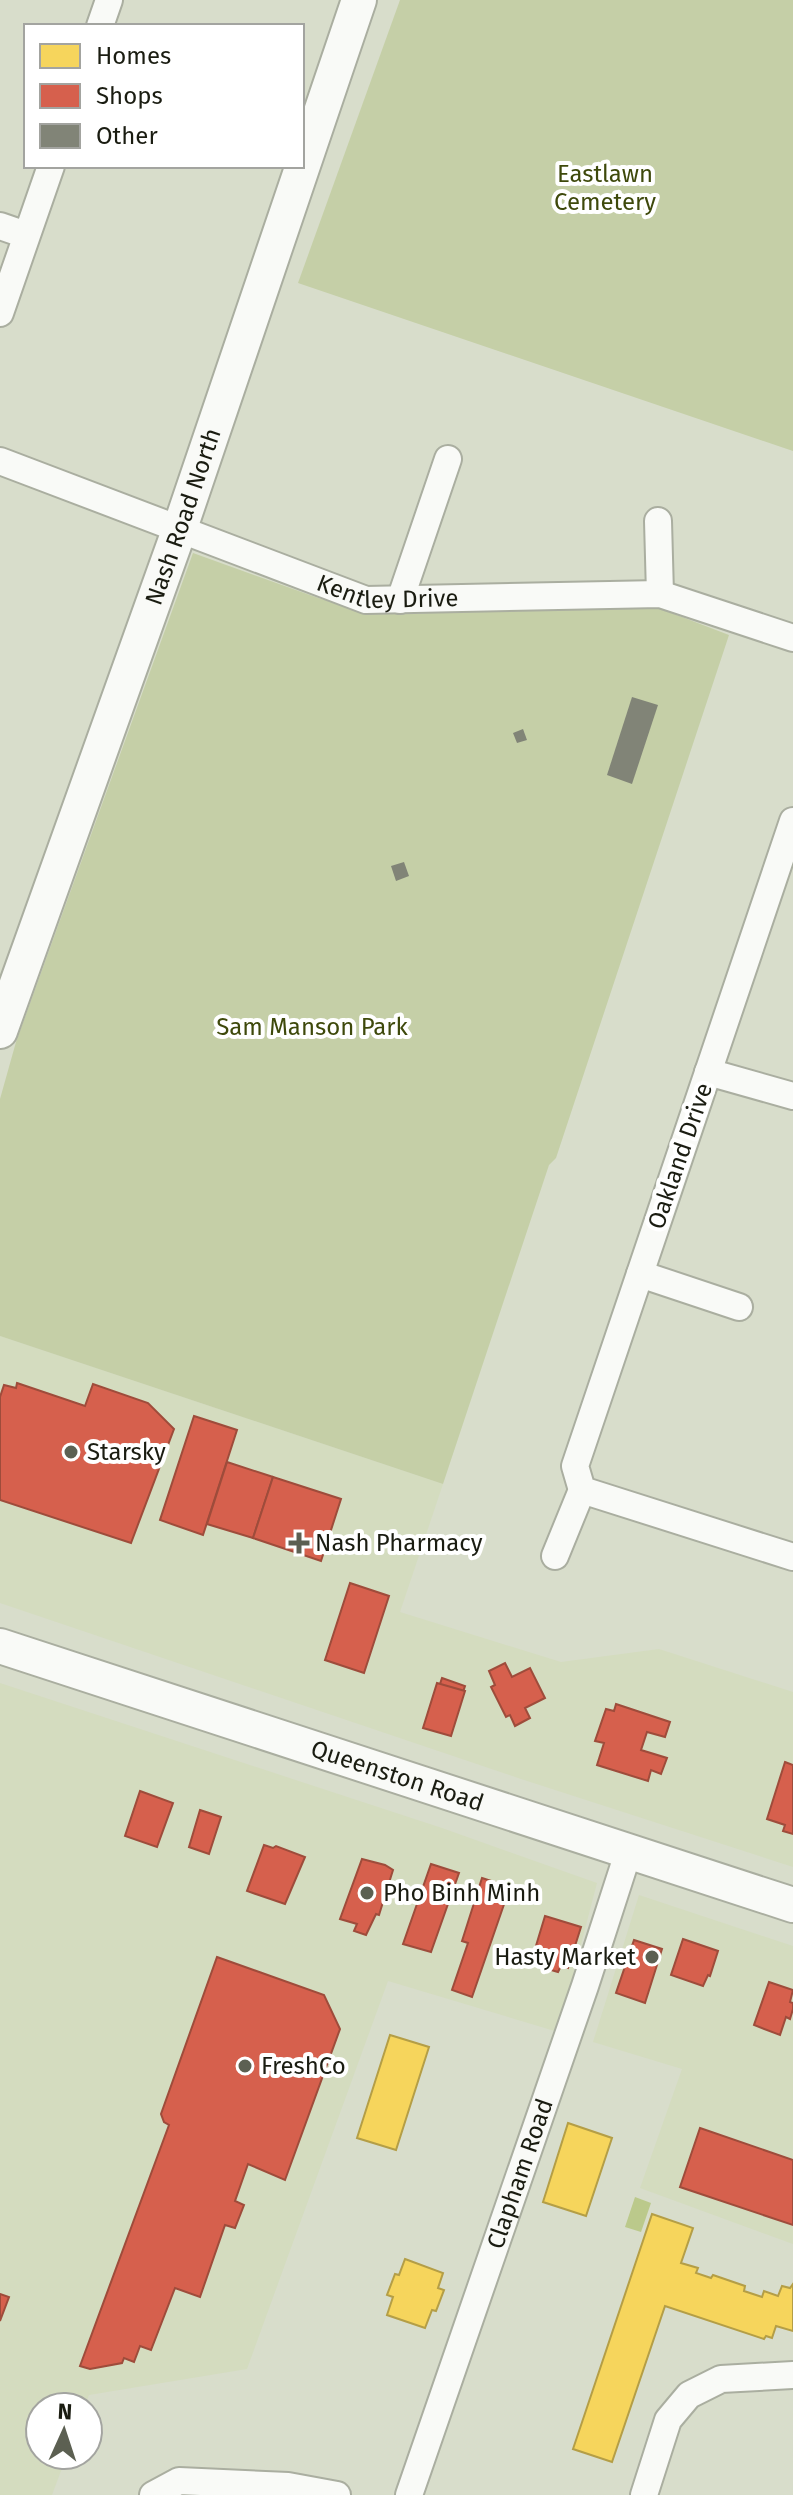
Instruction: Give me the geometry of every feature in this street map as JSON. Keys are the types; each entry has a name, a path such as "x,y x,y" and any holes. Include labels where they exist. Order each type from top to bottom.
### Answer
{"main road":[{"name":"Nash Road North","path":"304,162 359,0"},
{"name":"Nash Road North","path":"0,1031 180,528 302,168"},
{"name":"Queenston Road","path":"0,1646 793,1905"}],"street":[{"path":"101,24 109,0"},
{"path":"0,313 50,168"},
{"path":"0,226 26,235"},
{"path":"400,600 448,459"},
{"name":"Kentley Drive","path":"0,461 366,600 660,594 793,638"},
{"path":"658,521 660,594"},
{"name":"Oakland Drive","path":"555,1556 582,1490 575,1466 708,1072 786,866 793,821"},
{"path":"708,1072 793,1096"},
{"path":"640,1274 739,1307"},
{"path":"582,1490 793,1557"},
{"name":"Clapham Road","path":"409,2495 629,1850"},
{"path":"644,2495 668,2420 689,2395 721,2379 793,2375"},
{"path":"153,2495 179,2481 288,2486 337,2495"}],"shaded area":[{"path":"0,1336 443,1484 400,1612 561,1662 659,1649 793,1692 793,1867 521,1779 0,1603"},
{"path":"0,1683 442,1828 597,1883 558,2032 388,1981 247,2369 104,2393 24,2391 24,2471 61,2471 52,2495 0,2495"},
{"path":"639,1895 793,1946 793,2244 640,2188 682,2069 593,2042"},
{"path":"635,2197 651,2203 641,2232 625,2227"}],"green space":[{"name":"Eastlawn Cemetery","path":"400,0 793,0 793,451 298,283"},
{"name":"Sam Manson Park","path":"193,553 321,599 405,614 648,604 729,635 556,1158 549,1165 443,1484 0,1336 0,1099 16,1042"}],"building: Homes":[{"path":"390,2035 429,2047 396,2150 357,2138"},
{"path":"568,2123 612,2138 586,2216 543,2202"},
{"path":"652,2214 693,2228 681,2263 698,2268 696,2273 711,2278 713,2275 745,2286 744,2291 762,2297 764,2291 778,2296 782,2286 790,2288 793,2284 793,2331 776,2326 772,2338 766,2336 764,2339 665,2306 612,2462 573,2449"},
{"path":"405,2259 443,2273 438,2288 444,2290 425,2328 387,2315 393,2297 387,2295"}],"building: Shops":[{"path":"17,1383 85,1406 93,1384 148,1403 174,1429 131,1543 0,1500 0,1397 4,1385 16,1388"},
{"path":"194,1416 237,1430 203,1535 160,1520"},
{"path":"227,1462 273,1477 253,1538 207,1524"},
{"path":"273,1477 341,1499 321,1561 253,1538"},
{"path":"350,1583 389,1596 364,1673 325,1660"},
{"path":"505,1663 512,1677 530,1668 545,1698 525,1708 530,1718 515,1726 510,1715 506,1717 491,1687 495,1685 489,1671"},
{"path":"442,1678 465,1686 462,1695 439,1687"},
{"path":"437,1683 465,1691 451,1736 423,1728"},
{"path":"616,1704 670,1722 665,1737 647,1732 641,1750 667,1758 661,1774 651,1770 648,1781 597,1765 604,1743 595,1741 606,1709 614,1711"},
{"path":"785,1762 793,1765 793,1834 783,1831 785,1825 767,1819"},
{"path":"140,1791 173,1803 157,1847 125,1836"},
{"path":"200,1810 221,1817 209,1854 189,1847"},
{"path":"264,1845 276,1846 305,1857 285,1904 247,1891"},
{"name":"Pho Binh Minh","path":"362,1859 393,1870 379,1915 376,1914 366,1935 354,1931 357,1924 340,1919"},
{"path":"431,1864 459,1873 431,1952 403,1944"},
{"path":"482,1878 510,1887 472,1997 452,1990 468,1943 462,1941"},
{"path":"545,1916 581,1927 568,1968 561,1966 558,1972 541,1967 542,1962 532,1959"},
{"path":"683,1939 718,1951 710,1976 703,1986 671,1975"},
{"path":"634,1940 662,1949 645,2003 616,1993"},
{"path":"217,1957 324,1995 340,2029 285,2180 248,2164 235,2201 244,2205 235,2228 225,2225 200,2297 175,2288 151,2350 140,2346 134,2362 124,2358 122,2363 90,2369 80,2366 169,2125 161,2114"},
{"path":"769,1982 793,1990 790,2002 793,2009 790,2019 786,2017 780,2035 754,2025"},
{"path":"700,2128 793,2160 793,2225 680,2187"},
{"path":"0,2294 9,2297 0,2321"}],"building: Other":[{"path":"632,697 658,705 632,784 607,775"},
{"path":"523,729 527,740 517,743 513,733"},
{"path":"404,862 409,876 396,881 391,866"}],"place":[{"name":"Starsky","path":"71,1452"},
{"name":"Nash Pharmacy","path":"299,1543"},
{"name":"Pho Binh Minh","path":"367,1893"},
{"name":"Hasty Market","path":"652,1957"},
{"name":"FreshCo","path":"245,2066"}]}
